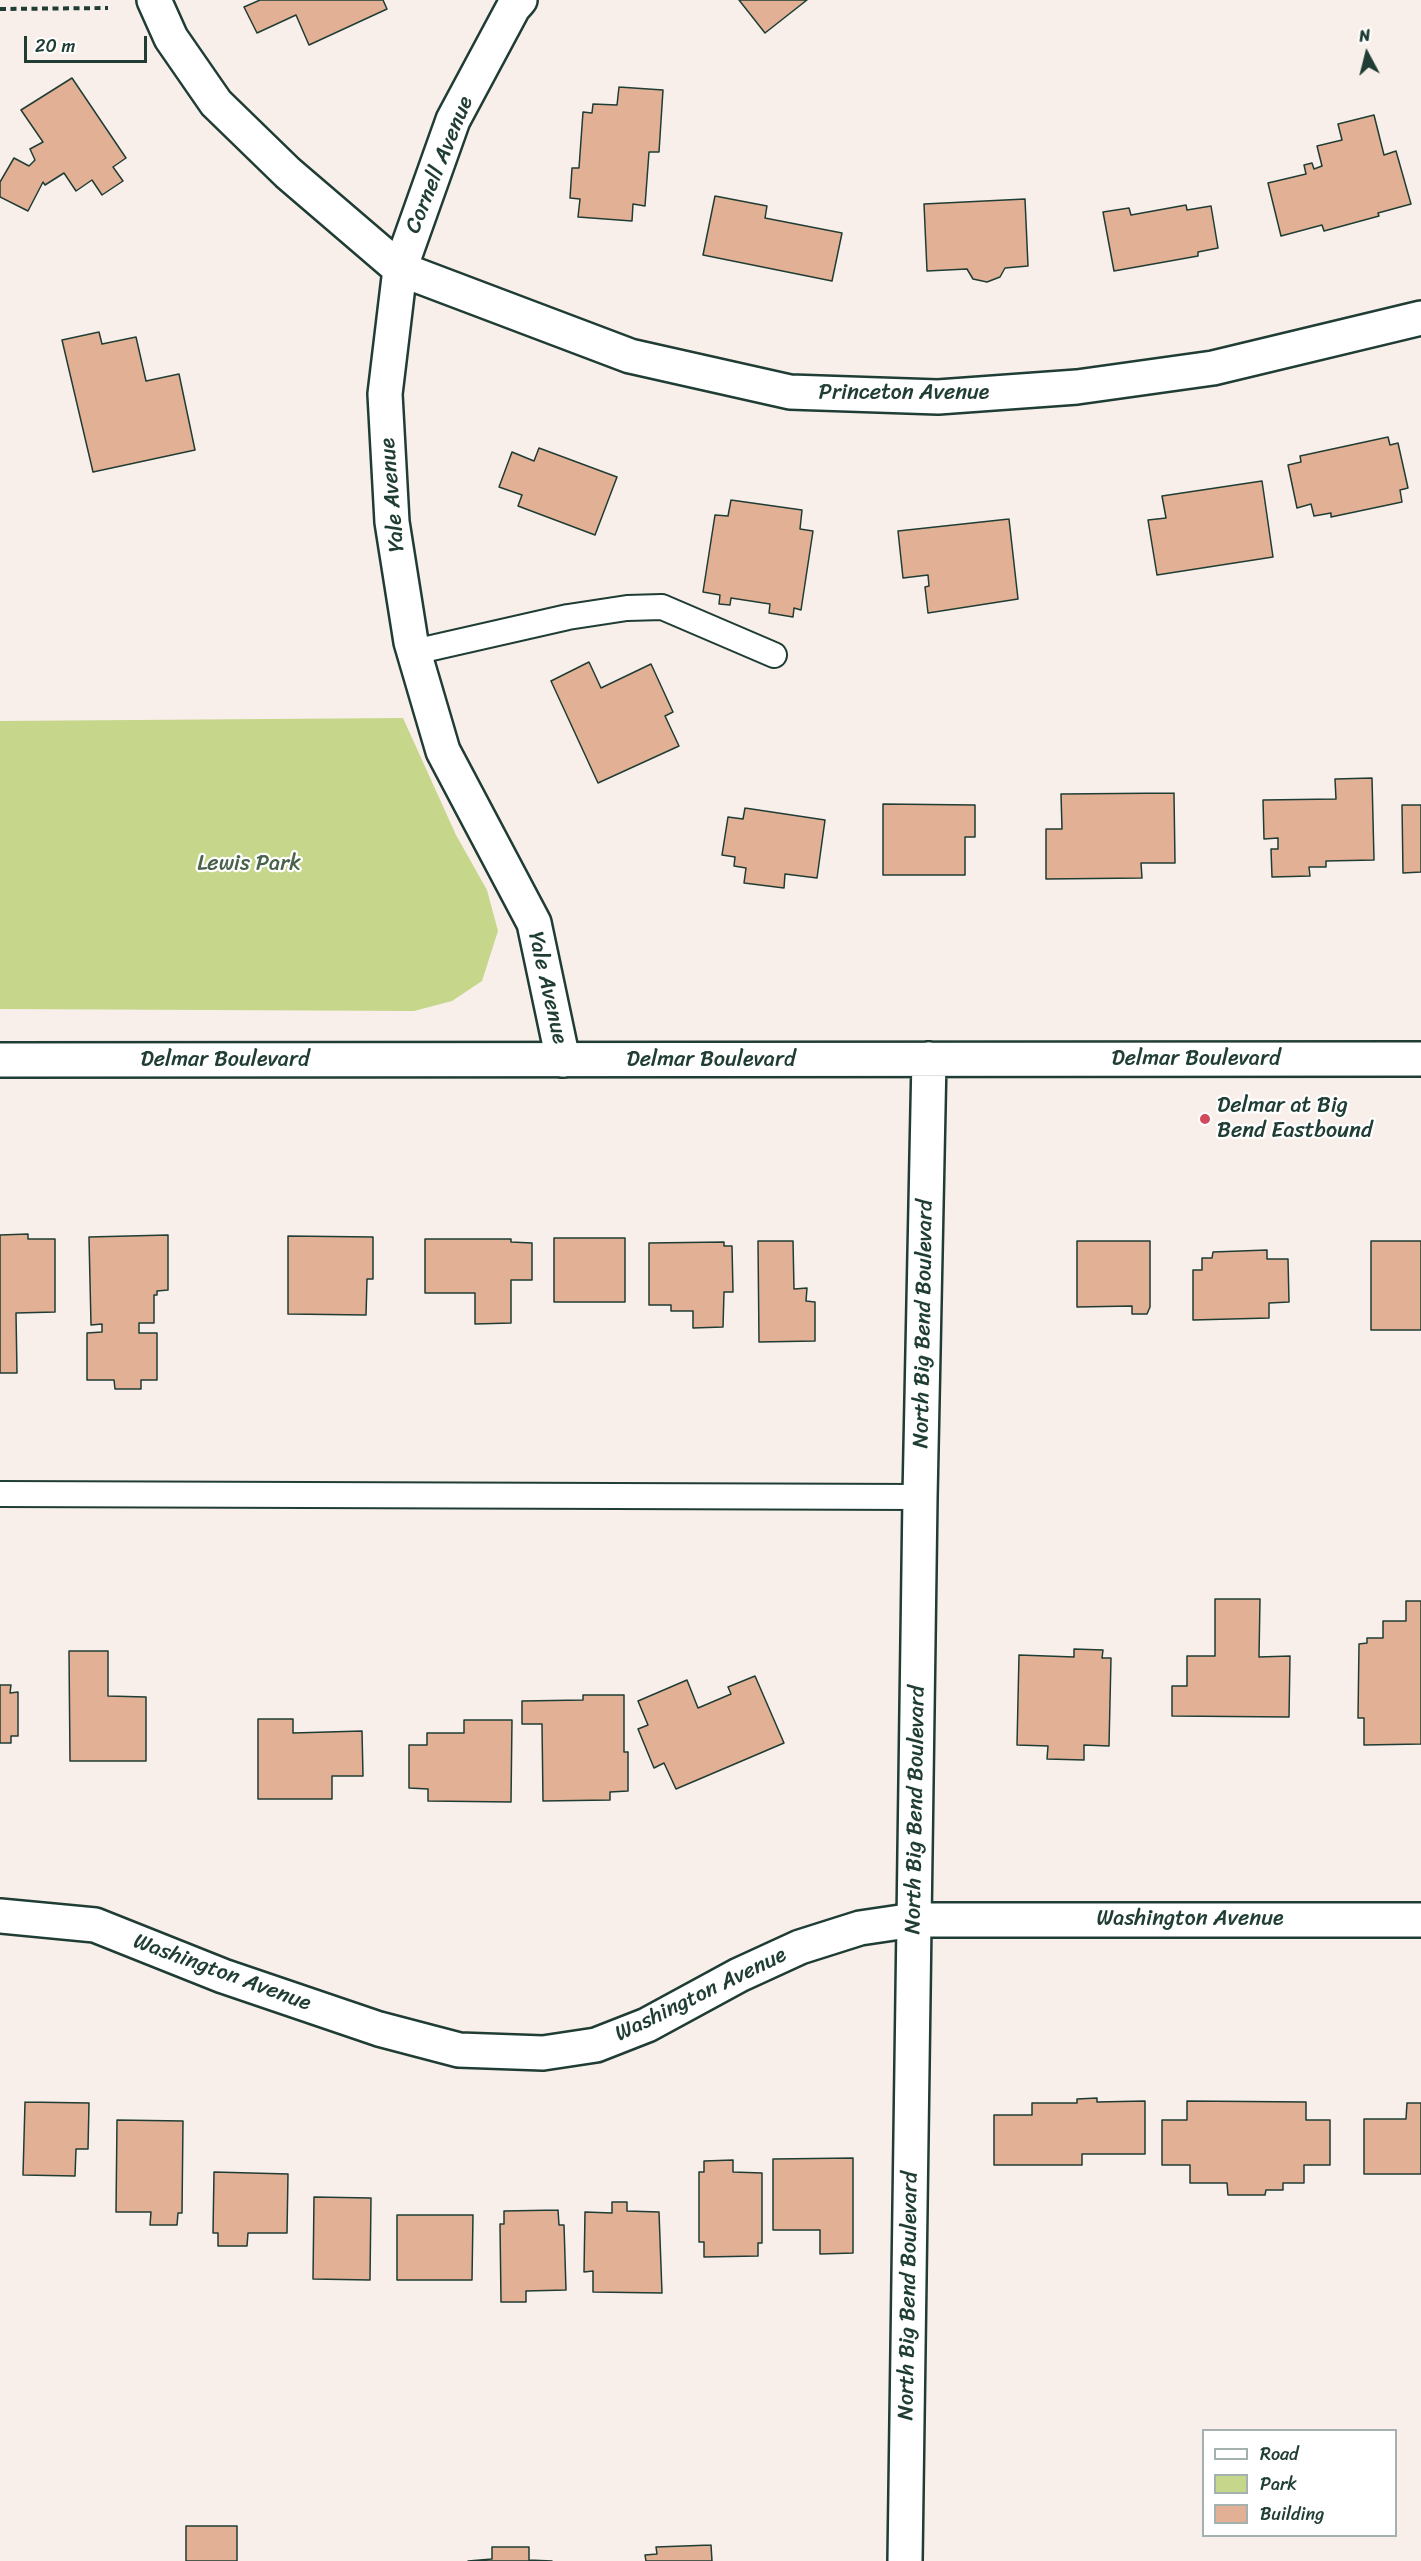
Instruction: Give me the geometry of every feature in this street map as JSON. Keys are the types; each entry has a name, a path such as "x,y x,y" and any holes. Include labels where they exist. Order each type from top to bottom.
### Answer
{"street":[{"path":"154,0 171,38 216,103 288,173 400,269"},
{"name":"Cornell Avenue","path":"400,269 453,120 513,8 520,0"},
{"name":"Princeton Avenue","path":"400,269 630,356 790,392 938,397 1077,387 1213,368 1421,318"},
{"name":"Yale Avenue","path":"400,269 386,394 392,522 414,652 443,751 534,923 563,1060"},
{"name":"North Big Bend Boulevard","path":"906,2561 920,1497 929,1059"},
{"name":"Delmar Boulevard","path":"0,1060 1421,1059"},
{"name":"Washington Avenue","path":"0,1916 95,1925 223,1976 379,2029 459,2050 543,2053 596,2045 647,2025 739,1976 800,1947 860,1928 914,1920 1421,1920"}],"lane":[{"path":"414,652 568,617 627,608 662,608 774,655"},
{"path":"0,1494 920,1497"}],"path":[{"path":"0,9 108,8"}],"green space":[{"name":"Lewis Park","path":"403,718 456,835 487,890 498,931 482,981 452,1001 414,1011 0,1009 0,721"}],"building":[{"path":"260,0 383,0 387,9 309,45 296,15 257,33 244,7"},
{"path":"739,0 807,0 765,33"},
{"path":"72,78 126,158 113,167 123,181 102,195 92,180 76,191 64,173 45,185 43,182 28,211 0,197 0,182 14,158 29,166 35,160 30,149 43,142 21,110"},
{"path":"619,87 663,90 659,152 649,152 645,206 633,204 632,221 578,217 580,199 570,198 572,168 579,168 583,112 592,113 593,104 617,105"},
{"path":"1374,115 1384,155 1396,151 1411,204 1378,213 1379,216 1324,231 1322,225 1281,236 1268,183 1306,174 1304,165 1312,163 1314,169 1322,166 1317,146 1342,140 1338,124"},
{"path":"715,196 767,206 765,218 842,233 832,281 703,255"},
{"path":"1025,199 1028,266 1005,268 1000,277 987,282 973,279 967,269 927,271 924,204"},
{"path":"1186,205 1187,210 1211,206 1218,248 1198,252 1198,256 1114,271 1103,212 1129,208 1131,215"},
{"path":"99,332 102,344 136,337 146,381 179,374 195,450 93,472 62,340"},
{"path":"1388,437 1390,445 1398,443 1408,488 1400,490 1402,502 1331,517 1331,513 1314,516 1311,504 1297,508 1288,465 1301,462 1300,456"},
{"path":"539,448 617,477 595,535 518,506 522,495 499,487 512,452 534,461"},
{"path":"1262,481 1273,557 1157,575 1148,520 1166,518 1162,496"},
{"path":"731,500 802,510 800,529 813,531 801,610 794,608 793,617 769,613 770,604 731,598 730,605 719,604 720,595 703,592 715,515 728,516"},
{"path":"1009,519 1018,599 928,613 925,587 929,586 928,575 903,578 898,531"},
{"path":"589,662 601,688 651,664 673,712 665,716 679,746 598,783 551,681"},
{"path":"1372,778 1374,860 1326,861 1326,867 1309,867 1310,876 1272,877 1271,849 1278,849 1278,838 1264,839 1263,800 1336,799 1335,779"},
{"path":"1174,793 1175,863 1141,863 1142,878 1046,879 1046,829 1062,829 1061,794"},
{"path":"883,804 975,805 975,837 965,837 965,875 883,875"},
{"path":"1402,805 1421,805 1421,872 1403,873"},
{"path":"745,808 825,820 817,878 785,874 784,888 744,883 746,868 734,866 735,857 722,855 728,817 743,819"},
{"path":"28,1234 28,1239 55,1239 55,1312 16,1313 17,1373 0,1373 0,1235"},
{"path":"168,1235 168,1290 157,1291 157,1295 154,1295 154,1323 139,1323 139,1333 157,1333 157,1380 141,1380 141,1389 115,1389 114,1380 87,1380 87,1333 102,1332 102,1324 91,1325 89,1237"},
{"path":"288,1236 373,1237 373,1279 367,1279 366,1315 288,1314"},
{"path":"554,1238 625,1238 625,1302 554,1302"},
{"path":"425,1239 511,1239 511,1242 532,1243 532,1280 511,1280 511,1323 475,1324 475,1293 425,1293"},
{"path":"758,1241 793,1241 794,1289 807,1288 806,1301 815,1302 815,1341 759,1342"},
{"path":"1077,1241 1150,1241 1150,1307 1147,1314 1132,1314 1132,1306 1077,1307"},
{"path":"1371,1241 1421,1241 1421,1330 1371,1330"},
{"path":"724,1242 724,1246 732,1246 733,1292 724,1292 723,1327 693,1328 693,1311 671,1311 671,1305 649,1305 649,1243"},
{"path":"1267,1250 1267,1259 1288,1259 1289,1302 1269,1303 1269,1318 1193,1320 1193,1270 1202,1270 1202,1258 1212,1258 1213,1252"},
{"path":"1215,1599 1260,1599 1259,1657 1290,1656 1289,1717 1172,1716 1172,1686 1187,1686 1187,1656 1215,1656"},
{"path":"1406,1601 1421,1601 1421,1744 1364,1745 1364,1718 1358,1718 1359,1644 1367,1643 1367,1638 1383,1638 1383,1621 1406,1621"},
{"path":"1074,1649 1103,1650 1102,1658 1111,1658 1109,1746 1084,1745 1084,1760 1047,1759 1048,1746 1017,1745 1019,1655 1074,1657"},
{"path":"69,1651 108,1651 108,1696 146,1697 146,1761 70,1761"},
{"path":"755,1676 784,1743 676,1789 664,1763 654,1768 638,1729 648,1725 638,1701 687,1680 698,1708 731,1694 728,1687"},
{"path":"0,1685 11,1685 10,1693 18,1692 18,1736 11,1736 11,1743 0,1743"},
{"path":"583,1695 624,1695 624,1752 628,1752 628,1791 610,1792 610,1800 543,1801 542,1724 522,1724 522,1701 583,1700"},
{"path":"258,1719 293,1719 293,1733 362,1731 363,1776 332,1776 332,1799 258,1799"},
{"path":"464,1720 512,1720 511,1802 428,1801 428,1789 409,1788 409,1745 427,1745 427,1733 464,1733"},
{"path":"1097,2098 1097,2102 1145,2101 1145,2154 1082,2154 1082,2165 994,2165 994,2115 1032,2115 1032,2103 1077,2103 1077,2099"},
{"path":"1187,2101 1306,2102 1306,2120 1330,2120 1330,2165 1304,2165 1304,2183 1283,2183 1283,2190 1266,2190 1265,2195 1228,2195 1227,2183 1190,2183 1190,2165 1162,2165 1162,2120 1187,2120"},
{"path":"25,2102 89,2103 88,2149 76,2149 75,2176 23,2175"},
{"path":"1407,2103 1421,2103 1421,2174 1364,2174 1364,2119 1406,2119"},
{"path":"117,2120 183,2121 182,2213 178,2213 177,2225 150,2225 151,2212 116,2212"},
{"path":"853,2158 853,2253 820,2254 820,2230 773,2230 773,2159"},
{"path":"733,2160 733,2172 762,2173 762,2243 758,2243 758,2256 704,2257 704,2242 699,2242 699,2172 704,2172 704,2161"},
{"path":"214,2172 288,2174 287,2233 248,2233 247,2246 218,2246 218,2233 213,2233"},
{"path":"314,2197 371,2198 370,2280 313,2279"},
{"path":"612,2202 627,2202 627,2211 659,2212 662,2293 593,2292 593,2271 584,2272 585,2212 612,2213"},
{"path":"558,2210 559,2225 564,2225 566,2290 526,2291 526,2302 501,2302 500,2224 504,2224 504,2211"},
{"path":"397,2215 473,2215 472,2280 397,2280"},
{"path":"186,2526 237,2526 237,2561 186,2561"},
{"path":"711,2545 712,2561 646,2561 645,2555 657,2554 656,2547"},
{"path":"492,2547 529,2547 529,2560 552,2561 468,2561 492,2559"}],"place":[{"name":"Delmar at Big Bend Eastbound","path":"1205,1119"}]}
